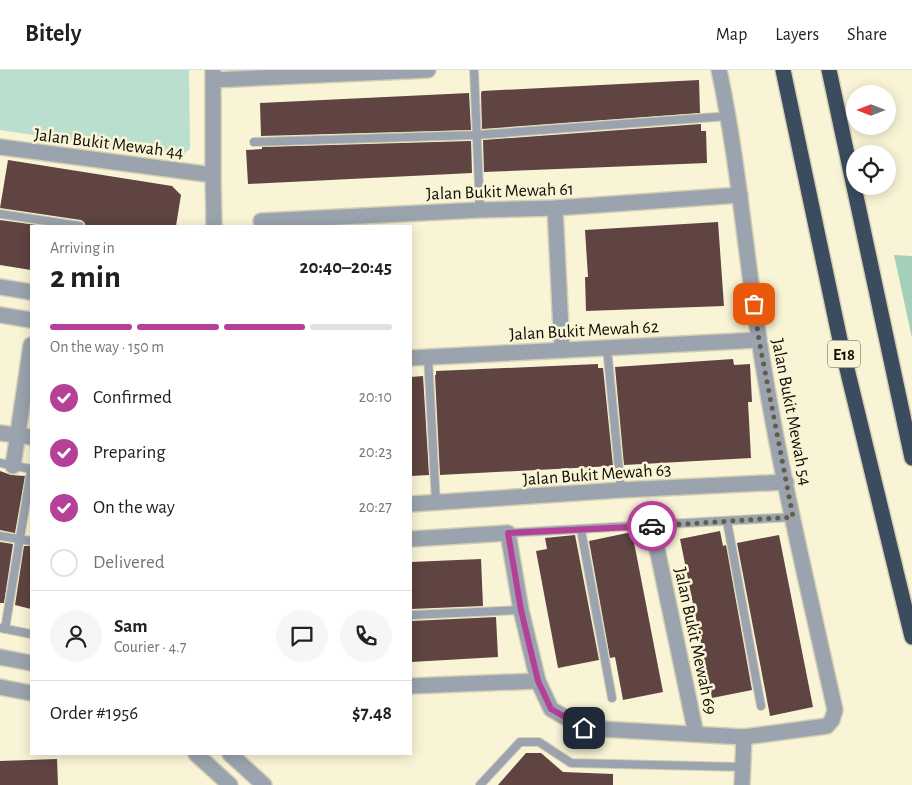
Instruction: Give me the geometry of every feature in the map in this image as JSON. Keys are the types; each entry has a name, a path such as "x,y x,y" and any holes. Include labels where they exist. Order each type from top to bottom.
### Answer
{"highway":[{"name":"E18","path":"783,70 840,340 912,637"},
{"name":"E18","path":"829,70 912,458"}],"street":[{"path":"214,225 213,75 428,70"},
{"name":"Jalan Bukit Mewah 54","path":"719,70 729,116 759,340 793,517 835,710 832,720 826,726 744,737"},
{"name":"Jalan Bukit Mewah 44","path":"0,149 213,175"},
{"name":"Jalan Bukit Mewah 61","path":"261,221 555,208 740,195"},
{"path":"555,208 562,350"},
{"path":"0,287 30,292"},
{"path":"0,314 30,320"},
{"name":"Jalan Bukit Mewah 62","path":"412,358 759,340"},
{"path":"7,465 24,436 30,358"},
{"path":"0,433 24,436"},
{"name":"Jalan Bukit Mewah 63","path":"412,504 621,490 786,482"},
{"name":"Jalan Bukit Mewah 69","path":"652,526 696,734"},
{"path":"412,539 508,533 521,610 538,681 551,709 584,728 744,737 742,785"},
{"path":"0,657 30,663"},
{"path":"412,686 538,681"},
{"path":"0,687 30,693"},
{"path":"197,755 230,785"},
{"path":"231,755 264,785"}],"lane":[{"path":"474,70 480,210"},
{"path":"254,142 476,135 729,116"},
{"path":"0,214 73,225"},
{"path":"607,348 621,490"},
{"path":"428,357 436,503"},
{"path":"7,465 30,470"},
{"path":"30,477 21,540 2,629 30,634"},
{"path":"508,533 793,517"},
{"path":"727,521 761,706"},
{"path":"581,530 612,698"},
{"path":"0,536 30,542"},
{"path":"412,615 521,610"},
{"path":"481,785 520,742 538,742 571,763 743,767"}],"green space":[{"path":"0,70 189,70 190,149 179,157 0,130"},
{"path":"894,255 912,256 912,338"}],"building":[{"path":"699,80 700,113 482,129 482,91"},
{"path":"469,93 471,130 261,136 260,103"},
{"path":"701,124 701,131 706,131 707,163 484,172 483,140"},
{"path":"471,141 472,173 248,184 246,150 262,149 262,147"},
{"path":"8,160 172,186 181,195 176,225 86,225 81,220 0,208"},
{"path":"0,220 37,225 30,225 30,270 0,265"},
{"path":"718,222 724,306 586,311 585,277 588,277 585,230"},
{"path":"733,359 734,365 750,364 752,402 748,402 751,458 624,465 615,367"},
{"path":"598,364 598,368 603,368 613,466 440,475 436,371"},
{"path":"423,376 429,475 412,476 412,377"},
{"path":"0,471 11,475 25,476 15,533 0,530"},
{"path":"720,531 723,546 726,545 752,690 712,698 680,539"},
{"path":"632,532 663,692 623,700 615,657 610,658 589,541"},
{"path":"575,535 599,660 558,668 536,551 547,549 545,538"},
{"path":"779,535 813,707 770,716 737,543"},
{"path":"0,542 13,544 4,603 0,603"},
{"path":"24,546 30,546 30,609 15,605"},
{"path":"481,559 483,606 412,609 412,562"},
{"path":"496,617 498,657 412,662 412,621"},
{"path":"526,753 541,753 563,772 613,774 613,785 498,785"},
{"path":"57,759 58,785 0,785 0,761"}],"way so far":[{"path":"652,526 793,517 759,340 754,304"}],"route":[{"path":"584,728 551,709 538,681 521,610 508,533 652,526"}]}
